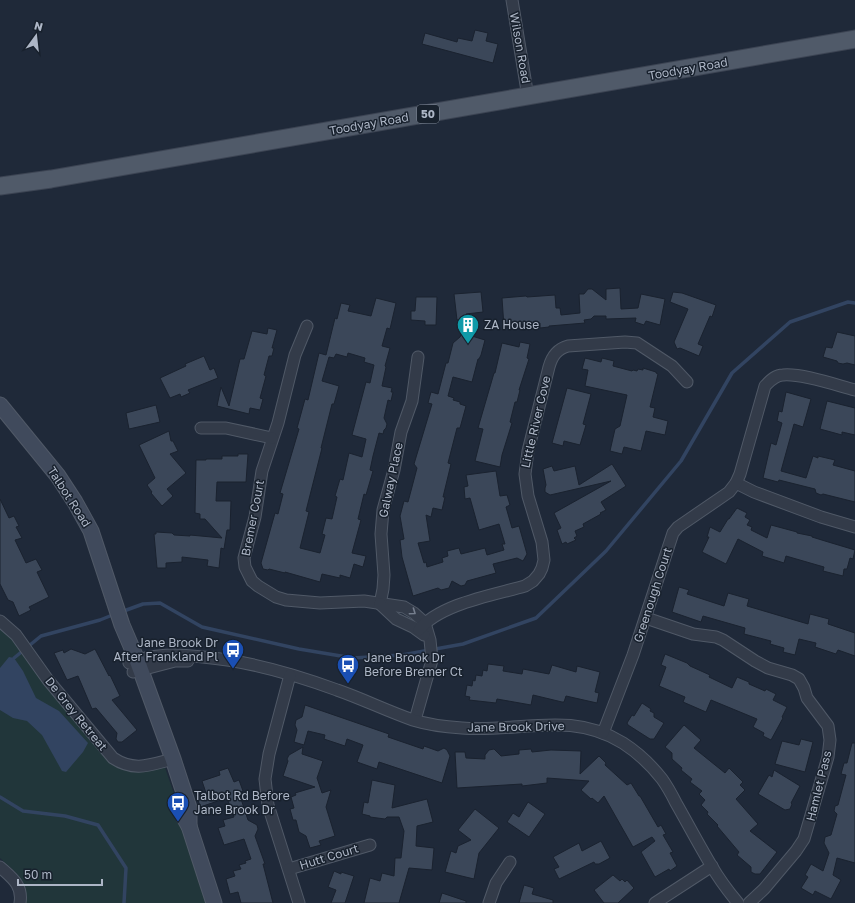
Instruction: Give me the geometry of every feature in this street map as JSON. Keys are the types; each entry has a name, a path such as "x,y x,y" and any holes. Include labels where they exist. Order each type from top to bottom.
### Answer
{"main road":[{"name":"Toodyay Road","path":"0,186 51,179 855,39"},
{"path":"0,195 51,179"},
{"name":"Talbot Road","path":"0,405 58,476 75,502 91,531 122,625 122,641 135,666 168,761 189,808 189,826 214,903"}],"street":[{"name":"Wilson Road","path":"512,0 528,96"},
{"name":"Bremer Court","path":"306,326 295,355 278,423 262,471 254,517 244,558 245,567 247,574 258,586 276,597 286,600 320,603 364,602 404,607 414,613 430,640 432,660 415,720"},
{"name":"Little River Cove","path":"422,627 446,610 525,586 533,581 542,568 544,552 528,496 525,463 549,367 555,353 561,348 568,346 632,342 643,346 660,357 672,366 687,382"},
{"name":"Galway Place","path":"380,604 384,576 381,534 383,510 394,470 397,450 412,401 418,357"},
{"name":"Greenough Court","path":"603,733 627,673 673,533 678,527 729,492 736,483 740,474 765,386 773,378 782,375 796,375 855,390"},
{"path":"201,428 226,428 272,438"},
{"path":"736,483 761,495 821,517 855,526"},
{"name":"Hamlet Pass","path":"646,618 693,634 716,637 768,668 792,675 799,679 807,698 828,726 830,740 828,757 804,839 764,890 749,903"},
{"name":"De Grey Retreat","path":"0,620 21,642 48,680 113,758 130,767 142,767 168,761"},
{"name":"Jane Brook Drive","path":"135,666 175,661 189,661 195,656 239,662 290,675 335,689 415,720 442,726 486,729 561,724 582,727 603,733 622,743 636,753 663,780 712,866 738,903"},
{"path":"290,675 269,754 265,779 268,805 299,903"},
{"name":"Hutt Court","path":"289,869 370,845"},
{"path":"489,903 496,883 510,862"},
{"path":"655,903 712,866"},
{"path":"0,867 16,882 20,889 20,903"}],"green space":[{"path":"0,620 120,763 163,762 179,808 189,826 214,903 26,903 23,882 20,877 0,858"}],"water":[{"path":"9,657 14,658 23,671 36,698 59,711 88,743 83,752 66,772 62,771 42,735 27,721 13,718 0,710 0,668"}],"building":[{"path":"475,30 488,33 486,41 498,44 493,63 422,44 425,33 457,42 458,38 472,41"},
{"path":"620,288 621,309 638,308 641,294 665,299 660,325 646,321 644,325 635,322 636,318 606,319 606,316 594,316 591,319 584,320 585,323 540,328 540,323 504,327 502,298 555,295 556,308 560,308 561,315 580,313 579,294 584,294 588,289 592,289 606,300 606,289"},
{"path":"481,292 483,312 466,314 466,319 457,320 454,294"},
{"path":"673,292 682,293 716,305 712,317 710,316 698,344 703,346 699,356 680,348 677,349 674,342 688,309 670,302"},
{"path":"416,297 437,297 436,325 425,325 425,321 411,320 411,311 415,311"},
{"path":"376,298 396,303 390,329 387,328 382,346 390,348 382,386 392,388 391,392 393,392 391,401 388,400 384,418 387,424 386,428 383,434 379,433 373,456 370,470 373,471 366,495 364,494 358,519 361,520 352,553 366,556 363,567 354,564 350,578 340,575 340,578 322,574 320,582 285,572 263,569 261,563 275,513 278,514 283,494 280,493 299,429 297,428 305,399 308,400 319,353 326,355 335,318 337,319 341,303 350,305 348,311 371,316","holes":["348,353 365,358 364,362 374,365 370,383 366,382 352,435 366,439 362,457 349,453 343,480 340,479 335,496 337,497 332,519 326,518 322,534 325,535 320,553 300,548 309,512 306,511 321,448 332,404 334,404 339,386 322,381 329,357 334,358 336,354 347,357"]},
{"path":"268,328 277,330 272,348 274,348 272,356 269,356 264,375 266,376 260,398 263,399 260,410 250,408 249,414 217,406 221,387 229,406 240,359 244,359 252,331 267,334"},
{"path":"837,332 855,336 855,365 838,363 837,361 823,357 826,347 832,348"},
{"path":"462,333 485,340 472,382 453,377 448,396 466,406 460,428 457,428 448,463 451,464 443,497 445,497 442,510 433,508 431,517 426,515 430,541 418,543 424,563 426,562 427,567 443,562 442,558 448,556 447,551 459,548 461,554 485,548 487,555 504,550 502,544 505,544 499,524 479,530 470,498 465,499 464,487 468,486 466,475 496,471 500,496 507,495 510,505 506,507 512,528 519,526 527,554 523,561 517,558 493,564 496,573 467,581 465,585 461,586 452,581 449,588 441,590 438,588 413,596 402,557 400,540 404,539 400,516 404,501 408,502 417,468 414,464 432,404 428,403 431,392 438,394 453,343"},
{"path":"520,342 530,344 527,358 529,359 519,390 517,402 515,402 510,422 512,423 502,455 500,467 475,461 483,429 478,428 495,373 502,343 519,347"},
{"path":"204,356 210,370 214,368 218,378 188,390 190,393 181,397 180,394 170,398 160,378 186,366 185,364"},
{"path":"585,358 601,362 602,358 614,361 613,366 632,371 637,371 638,369 643,370 643,368 656,372 658,374 650,407 655,408 653,417 668,421 665,435 646,431 641,451 624,447 622,454 610,451 615,429 620,426 627,395 585,386 588,370 582,369"},
{"path":"567,388 591,394 583,424 586,425 580,445 564,441 563,446 552,443"},
{"path":"786,392 811,399 803,427 794,424 781,471 806,478 813,456 835,460 833,465 855,471 855,502 823,494 821,495 816,493 815,489 779,480 778,482 763,478 771,443 776,445 782,423 777,421 779,411 782,412"},
{"path":"827,401 855,408 855,435 842,432 842,435 820,429"},
{"path":"156,405 160,422 129,429 126,413"},
{"path":"169,431 171,441 173,441 178,451 170,454 186,473 167,489 173,496 162,506 151,493 152,492 147,485 155,478 139,445"},
{"path":"238,454 248,454 246,482 217,482 216,501 231,501 230,530 227,530 224,549 221,548 219,568 207,566 208,560 182,557 182,562 166,563 166,568 157,568 154,534 156,534 156,532 172,533 174,535 222,538 205,519 200,519 200,514 195,513 196,460 222,459 222,456 238,456"},
{"path":"612,464 626,486 601,502 606,510 583,524 584,527 575,531 577,536 574,538 576,540 567,544 566,542 562,544 557,530 561,528 554,513 611,481 550,495 545,492 546,485 543,469 552,466 554,471 575,466 579,485"},
{"path":"0,499 9,518 14,516 19,526 16,527 22,538 15,540 26,563 36,559 42,570 37,572 49,597 29,607 31,610 19,616 13,602 8,600 0,584"},
{"path":"737,508 747,513 745,517 750,520 747,525 752,527 751,530 767,538 771,525 855,550 853,559 850,558 847,569 844,569 843,576 823,571 824,567 786,556 784,563 762,556 763,552 738,539 726,564 702,552 709,537 707,537 710,527 720,532"},
{"path":"679,587 689,590 687,594 724,606 728,593 749,599 747,606 808,624 810,614 829,619 828,624 855,633 855,656 838,650 836,654 815,647 816,643 799,639 795,655 783,652 784,648 770,644 771,641 744,634 745,628 703,616 701,622 672,612"},
{"path":"71,649 85,654 95,649 109,676 110,675 120,696 112,700 137,730 122,742 118,742 116,739 117,733 96,708 92,709 78,676 67,680 54,653 63,650 64,653"},
{"path":"665,654 687,663 690,666 710,675 709,677 732,688 737,677 765,691 766,689 776,694 773,700 787,707 771,740 763,736 764,733 753,727 757,719 711,700 706,712 683,702 685,697 659,686 666,667 661,665"},
{"path":"488,664 504,666 503,671 522,674 523,669 549,674 552,665 576,672 577,666 600,672 595,692 599,693 597,703 566,696 564,702 562,702 533,695 531,705 497,699 496,703 469,700 470,697 465,696 467,685 472,686 476,675 482,676 483,670 487,671"},
{"path":"642,703 651,709 650,711 654,713 654,717 664,723 654,739 650,739 627,723 632,715 634,716"},
{"path":"305,705 389,734 388,737 423,749 424,746 438,751 444,748 450,756 442,783 379,762 377,769 357,762 363,745 347,739 345,746 324,739 325,735 308,731 304,745 294,742 297,730 295,725 296,720 302,717"},
{"path":"684,725 701,740 694,748 725,773 729,768 743,782 740,785 745,790 736,799 758,824 750,831 777,852 760,874 751,872 751,867 737,855 739,852 701,805 705,800 699,794 702,791 690,782 692,779 681,770 682,768 672,759 672,753 665,747"},
{"path":"801,739 813,742 805,772 775,764 782,741 799,745"},
{"path":"852,743 855,743 855,863 837,858 833,875 841,880 831,899 815,891 813,895 801,888 808,877 805,875 811,864 823,871 829,853 824,843 825,837 831,835 837,814 834,811 835,806 838,805 846,775 841,774 844,763 847,763"},
{"path":"303,747 302,754 323,761 317,778 322,793 331,790 326,807 335,836 319,841 321,845 310,848 306,836 299,832 296,820 293,820 290,809 294,808 291,797 296,795 295,793 315,787 283,776 289,755"},
{"path":"494,749 501,756 519,754 519,750 531,749 532,752 551,750 581,751 580,774 599,756 606,763 605,765 627,785 631,783 658,827 661,825 666,834 663,835 673,852 670,853 677,866 670,871 669,869 655,877 641,852 655,841 652,837 633,847 604,796 598,803 581,790 589,781 547,778 547,783 522,786 522,784 457,788 455,752 465,752 466,758 485,759 485,755 489,750"},
{"path":"228,768 234,782 239,780 243,791 239,793 248,820 257,825 258,829 255,836 265,864 263,864 273,903 241,903 238,892 230,894 226,879 235,876 233,871 241,869 239,865 246,863 245,861 251,859 244,839 224,845 218,828 225,826 223,820 234,817 227,798 200,807 197,796 206,793 202,781 220,775 219,771"},
{"path":"774,770 800,786 791,803 790,809 785,810 758,794 769,775 772,777"},
{"path":"372,780 395,785 392,808 427,799 433,822 417,826 416,846 434,848 432,870 409,868 399,903 364,903 370,878 380,881 382,873 394,876 395,858 401,858 404,831 399,817 387,817 385,819 370,817 362,814 364,802 368,803"},
{"path":"528,802 545,814 529,837 507,822 513,813 519,817"},
{"path":"475,809 499,828 479,853 474,879 445,872 451,851 456,853 458,846 471,840 458,830"},
{"path":"601,841 610,858 599,864 595,864 594,862 559,879 554,869 559,867 553,857 579,843 582,851"},
{"path":"334,871 341,874 341,872 354,876 345,903 331,903 336,890 328,887"},
{"path":"613,875 620,881 622,879 625,882 627,880 634,888 618,903 604,903 594,890"},
{"path":"524,885 534,888 532,894 553,900 553,903 519,903"},
{"path":"442,893 466,901 466,903 439,903"}],"waterway":[{"path":"121,612 143,604 160,603 202,627 299,649 353,658 402,655 463,644 536,618 606,551 681,461 732,373 790,322 848,302 855,303"},
{"path":"14,658 41,636 100,620 115,614"},
{"path":"0,797 23,811 65,816 98,825 126,868 124,903"}],"place":[{"name":"ZA House","path":"468,344"},
{"name":"Jane Brook Dr After Frankland Pl","path":"233,670"},
{"name":"Jane Brook Dr Before Bremer Ct","path":"348,684"},
{"name":"Talbot Rd Before Jane Brook Dr","path":"178,822"}]}
